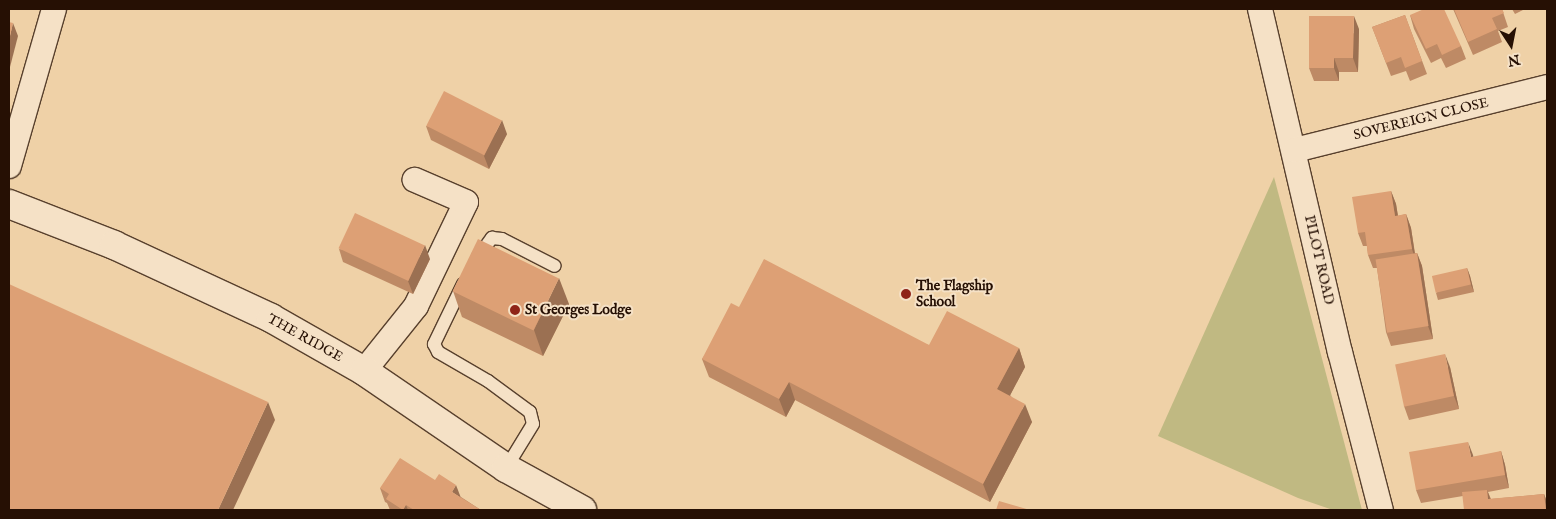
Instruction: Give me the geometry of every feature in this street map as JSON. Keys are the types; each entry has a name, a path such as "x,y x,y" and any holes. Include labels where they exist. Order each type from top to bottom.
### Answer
{"main road":[{"name":"THE RIDGE","path":"9,204 114,245 262,314 364,371 506,468 582,510"}],"street":[{"path":"9,166 54,9"},
{"name":"PILOT ROAD","path":"1260,9 1295,150 1340,352 1381,510"},
{"name":"SOVEREIGN CLOSE","path":"1295,150 1547,87"},
{"path":"364,371 416,306 466,202 415,180"}],"lane":[{"path":"506,468 533,424 530,412 510,396 438,352 434,344 435,335 484,245 492,238 502,239 554,266"}],"shaded area":[{"path":"1274,177 1362,510 1333,510 1298,498 1158,436"}],"building":[{"path":"1424,9 1444,9 1461,46 1442,55 1437,44 1426,49 1410,15"},
{"path":"1454,9 1502,9 1504,13 1492,18 1497,29 1468,42"},
{"path":"1405,15 1422,61 1405,68 1401,57 1386,63 1372,27"},
{"path":"1309,16 1354,16 1353,58 1334,58 1334,68 1309,68"},
{"path":"9,22 13,23 9,40"},
{"path":"444,91 502,121 484,155 426,126"},
{"path":"1391,191 1395,216 1406,214 1412,249 1368,255 1365,232 1358,233 1352,197"},
{"path":"355,213 425,246 408,281 339,248"},
{"path":"478,239 559,278 533,331 453,291"},
{"path":"1417,253 1429,326 1387,333 1376,260"},
{"path":"764,259 929,345 947,311 1019,348 997,389 1025,404 983,484 789,382 779,399 702,359 731,303 739,307"},
{"path":"1467,268 1471,285 1436,293 1432,276"},
{"path":"9,284 268,402 218,510 9,510"},
{"path":"1445,354 1454,396 1404,407 1395,365"},
{"path":"1468,442 1471,457 1501,451 1505,475 1416,490 1409,452"},
{"path":"400,458 435,480 439,474 456,485 452,492 481,510 414,510 406,505 403,510 386,499 389,494 380,488"},
{"path":"1487,490 1488,499 1544,494 1546,510 1464,510 1462,492"},
{"path":"999,501 1030,510 996,510"}],"place":[{"name":"The Flagship School","path":"906,294"},
{"name":"St Georges Lodge","path":"515,310"}]}
